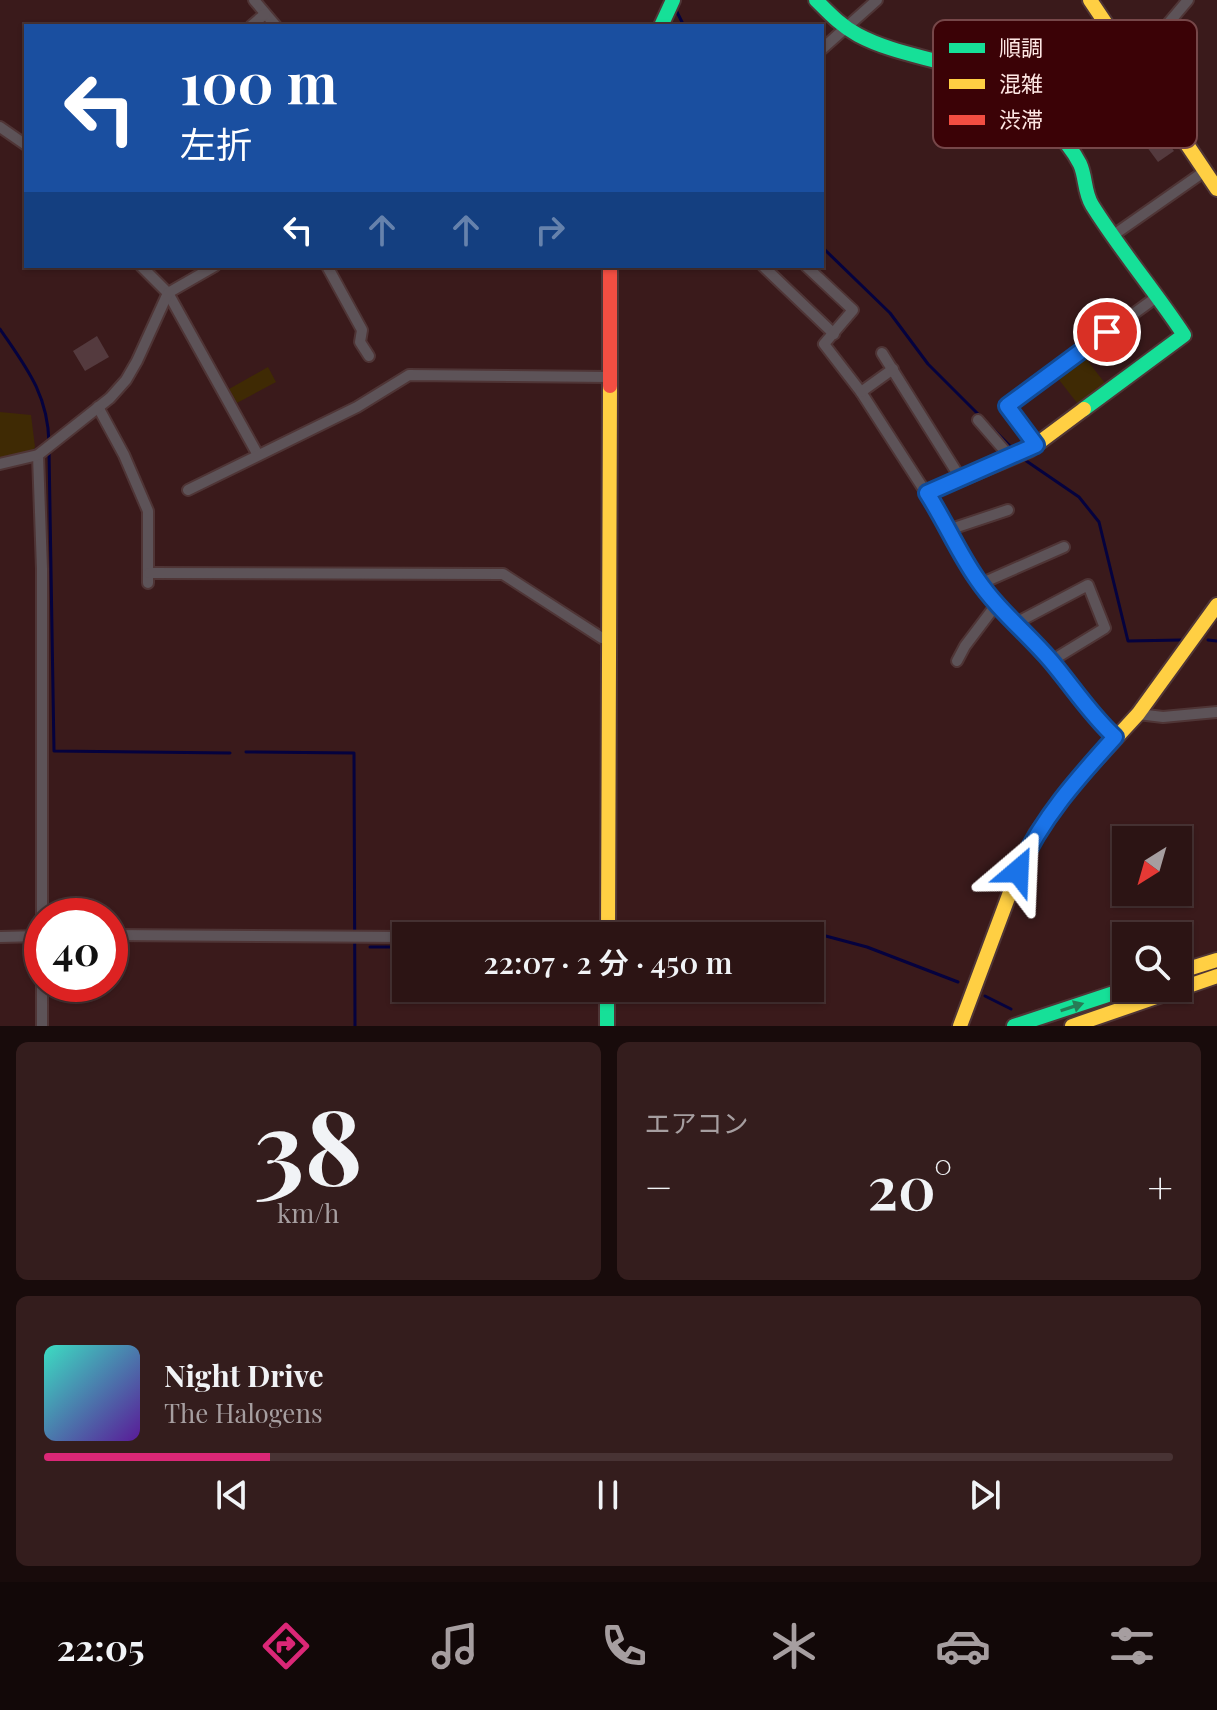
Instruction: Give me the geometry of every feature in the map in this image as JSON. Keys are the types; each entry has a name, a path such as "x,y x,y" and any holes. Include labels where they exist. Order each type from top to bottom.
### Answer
{"main road":[{"path":"662,24 673,0"},
{"path":"816,0 845,27 883,47 933,62"},
{"path":"1090,0 1104,20"},
{"path":"927,493 1022,453 1184,335 1089,201 1079,161 1068,148"},
{"path":"1190,148 1217,189"},
{"path":"608,922 610,268"},
{"path":"960,1026 1018,871 1036,834 1051,810 1138,714 1217,605"},
{"path":"1192,968 1217,960"},
{"path":"1076,1025 1217,976"},
{"path":"1014,1026 1112,994"},
{"path":"607,1002 607,1026"}],"street":[{"path":"254,0 274,24"},
{"path":"824,47 877,0"},
{"path":"1171,20 1188,0"},
{"path":"253,24 265,14"},
{"path":"0,127 24,144"},
{"path":"1115,234 1205,171"},
{"path":"143,268 168,293 258,455"},
{"path":"0,464 38,455 98,407 126,380 168,293 212,268"},
{"path":"328,268 362,330 360,342 369,356"},
{"path":"765,268 834,334"},
{"path":"808,268 853,310 824,344 861,392 927,493 980,584 1115,737"},
{"path":"1022,453 1007,406 1158,296"},
{"path":"882,353 961,479"},
{"path":"861,392 893,369"},
{"path":"188,490 357,407 409,375 610,377"},
{"path":"98,407 124,455 148,511 148,578 503,574 602,638 609,639"},
{"path":"978,420 1022,453"},
{"path":"38,455 42,569 42,898"},
{"path":"948,530 1008,510"},
{"path":"980,584 1064,547"},
{"path":"1016,623 1088,585 1105,628 1051,661"},
{"path":"957,661 996,605"},
{"path":"1138,714 1163,717 1217,712"},
{"path":"128,935 392,937"},
{"path":"0,937 24,936"},
{"path":"42,1002 42,1026"}],"shaded area":[{"path":"1083,355 1108,387 1081,408 1056,376"},
{"path":"268,367 276,382 237,403 229,389"},
{"path":"0,412 31,415 35,447 31,454 0,461"}],"building":[{"path":"1148,148 1172,148 1174,151 1158,162"},
{"path":"97,336 109,357 85,371 73,351"}],"waterway":[{"path":"677,12 683,24"},
{"path":"824,249 890,313 928,364 980,416"},
{"path":"0,329 40,395 49,443"},
{"path":"985,421 1014,450"},
{"path":"49,450 54,751 230,753"},
{"path":"1022,458 1079,497 1099,522 1128,641 1181,640"},
{"path":"1208,640 1217,641"},
{"path":"246,752 354,753 355,1026"},
{"path":"824,936 867,947 958,982"},
{"path":"370,947 392,947"},
{"path":"985,996 1011,1009"}],"traffic: fast":[{"path":"662,24 673,0"},
{"path":"816,0 858,35 933,61"},
{"path":"1069,148 1082,169 1092,205 1184,335 1084,409"},
{"path":"1014,1026 1112,994"},
{"path":"607,1002 607,1026"}],"traffic: slow":[{"path":"1090,0 1103,20"},
{"path":"1189,148 1217,189"},
{"path":"608,922 610,386"},
{"path":"927,493 1029,450 1084,409"},
{"path":"960,1026 1018,871 1036,834 1071,787 1138,714 1217,605"},
{"path":"1192,968 1217,960"},
{"path":"1072,1026 1217,976"}],"traffic: jam":[{"path":"610,268 610,386"}],"route":[{"path":"1018,871 1051,810 1115,737 1085,706 1051,661 996,605 975,577 927,493 1036,445 1007,406 1107,332"}]}
